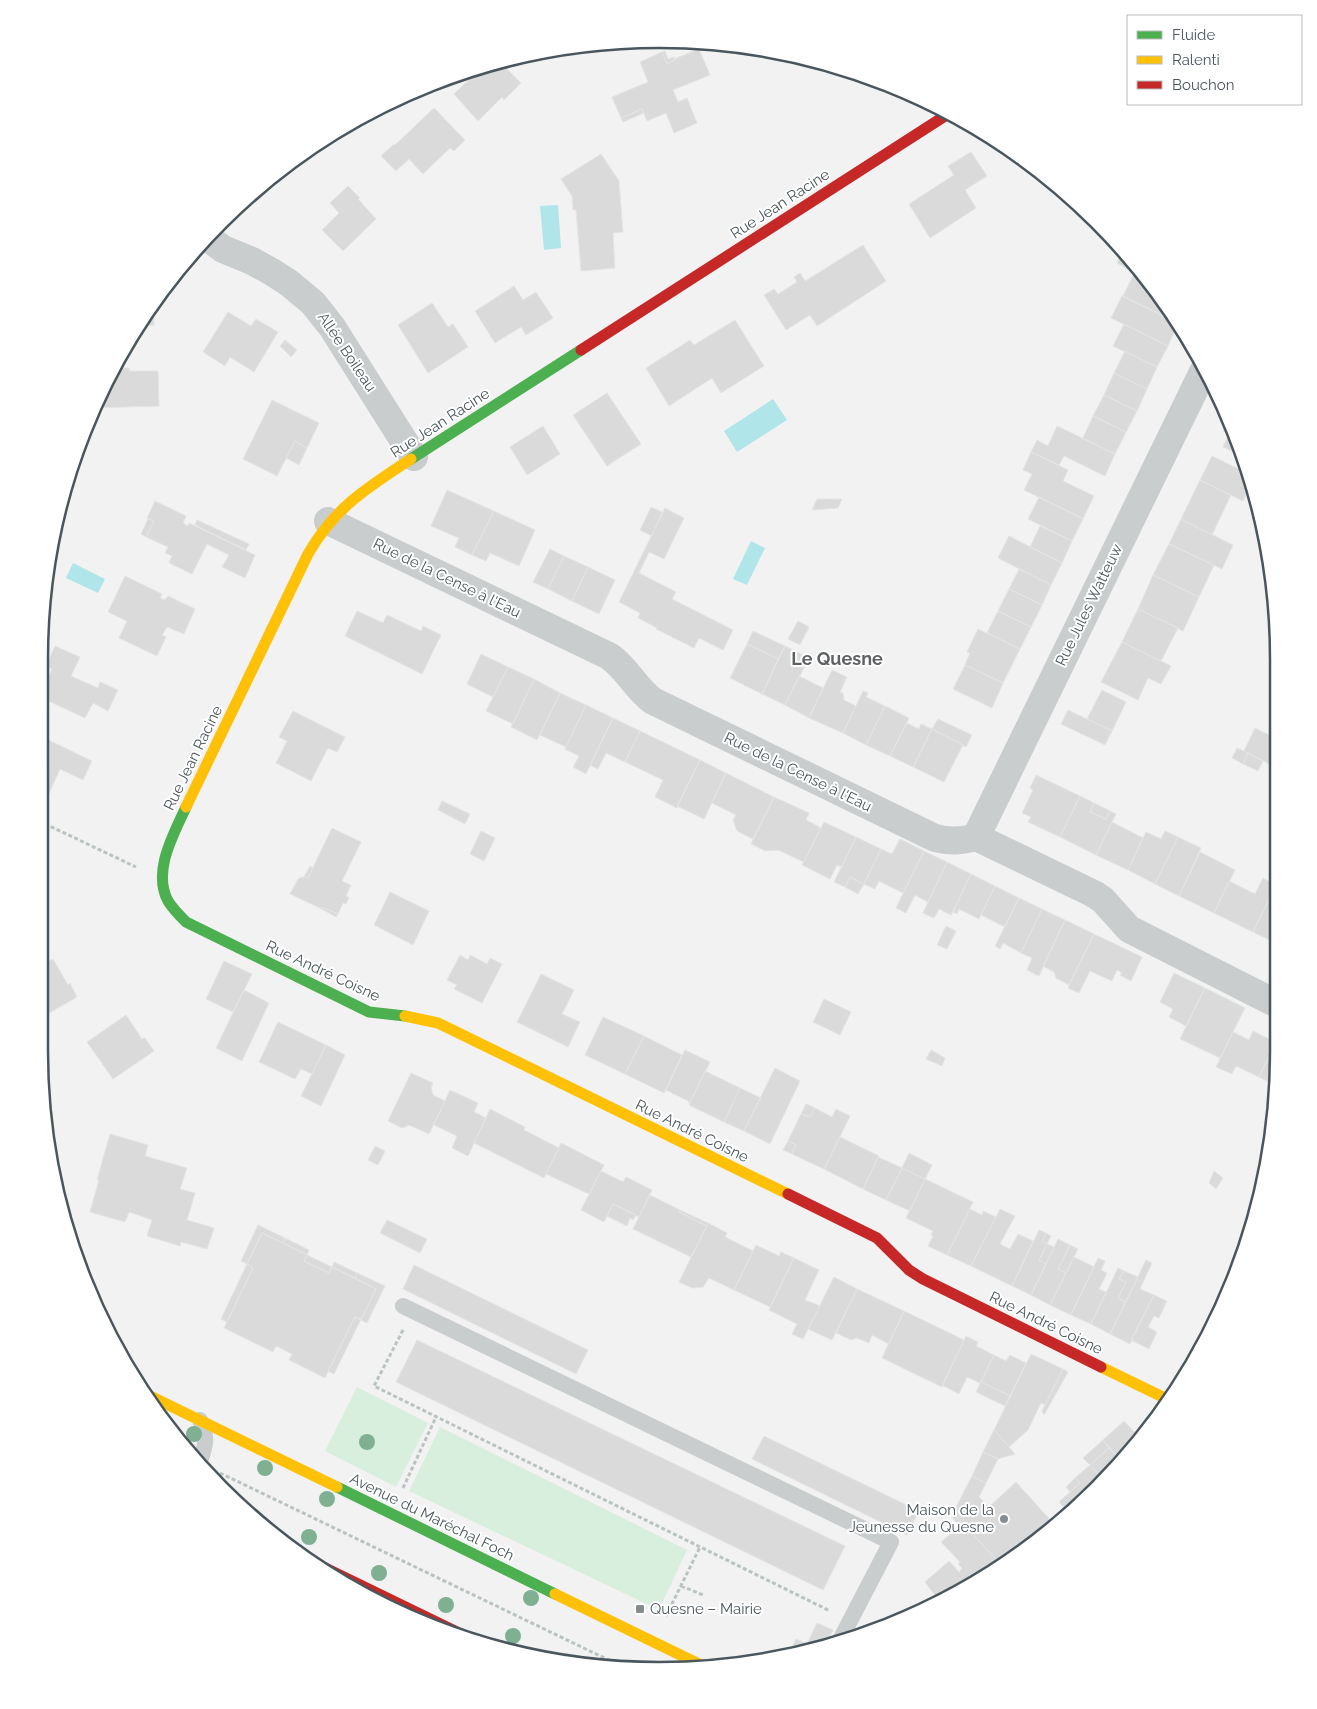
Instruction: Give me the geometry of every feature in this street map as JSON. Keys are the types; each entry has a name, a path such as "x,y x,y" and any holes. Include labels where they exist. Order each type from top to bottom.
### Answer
{"street":[{"name":"Rue Jean Racine","path":"161,879 163,862 176,829 308,554 328,521 353,497 942,118"},
{"name":"Allée Boileau","path":"212,241 223,249 272,272 313,303 332,327 414,457"},
{"name":"Rue Jules Watteuw","path":"976,837 1200,376"},
{"name":"Rue de la Cense à l'Eau","path":"328,521 609,656 622,666 641,690 653,701 934,838 946,842 976,837"},
{"path":"976,837 1094,894 1103,900 1128,929 1270,1000"},
{"name":"Rue André Coisne","path":"161,879 164,892 170,904 176,914 186,922 369,1012 424,1018 438,1023 877,1238 909,1270 923,1279 1162,1397"},
{"name":"Avenue du Maréchal Foch","path":"157,1399 691,1660"}],"lane":[{"path":"403,1306 890,1542 844,1633"},
{"path":"200,1420 206,1434 202,1456"}],"path":[{"path":"48,825 161,879"},
{"path":"406,1324 374,1386 831,1612"},
{"path":"409,1475 436,1417"},
{"path":"215,1470 606,1659"},
{"path":"671,1604 700,1546"},
{"path":"680,1586 703,1595"}],"green space":[{"path":"357,1387 428,1423 396,1487 325,1451"},
{"path":"440,1427 687,1550 659,1610 409,1491"}],"water":[{"path":"558,205 561,248 544,250 540,206"},
{"path":"773,399 787,420 737,452 724,431"},
{"path":"751,541 765,548 747,585 733,579"},
{"path":"73,563 105,579 98,593 66,578"}],"building":[{"path":"699,49 710,75 673,90 678,102 687,98 697,123 674,133 666,113 647,121 642,109 621,118 612,97 648,82 640,62 662,52 667,64 674,59"},
{"path":"665,51 668,59 674,57 675,60 667,64 662,52"},
{"path":"505,67 521,83 504,100 502,97 478,121 454,94 472,77"},
{"path":"434,108 465,140 454,151 450,148 423,174 409,159 396,171 381,156"},
{"path":"642,109 644,113 623,122 621,118"},
{"path":"971,152 987,176 965,190 976,208 930,238 909,204 954,175 948,166"},
{"path":"601,154 619,181 623,232 613,233 615,268 581,271 576,210 573,210 572,196 561,179"},
{"path":"348,186 376,219 343,251 322,230 339,213 330,203"},
{"path":"863,245 886,281 817,326 810,315 786,330 764,295 774,289 778,294 797,282 794,277 800,273 805,281"},
{"path":"1119,258 1129,270 1117,263"},
{"path":"1133,275 1165,317 1123,296"},
{"path":"514,286 523,300 536,292 553,318 526,335 521,327 495,343 475,311"},
{"path":"1122,296 1165,317 1174,331 1168,346 1111,318"},
{"path":"432,303 448,327 453,324 468,347 428,373 398,325"},
{"path":"228,312 251,326 256,319 278,332 254,372 230,357 225,366 203,352"},
{"path":"154,314 154,325 146,326"},
{"path":"735,320 764,366 721,393 712,378 669,406 646,368 690,340 694,345"},
{"path":"1124,324 1168,346 1157,367 1113,346"},
{"path":"285,340 297,350 291,357 280,346"},
{"path":"1125,351 1157,367 1147,389 1114,373"},
{"path":"121,368 129,368 130,371 158,371 159,406 102,408"},
{"path":"1114,373 1147,389 1137,411 1104,395"},
{"path":"607,393 641,444 607,466 573,415"},
{"path":"1104,395 1137,411 1126,432 1093,416"},
{"path":"272,400 319,423 307,448 295,441 277,476 243,459"},
{"path":"1093,416 1126,432 1115,454 1083,438"},
{"path":"543,426 560,454 527,475 510,447"},
{"path":"1057,426 1115,454 1105,476 1064,456 1059,465 1031,452 1037,440 1048,446"},
{"path":"1228,437 1233,452 1223,447"},
{"path":"295,441 307,448 299,465 286,458"},
{"path":"1031,452 1068,470 1063,481 1094,496 1083,519 1024,490 1032,474 1023,470"},
{"path":"1212,456 1239,469 1247,493 1243,501 1200,480"},
{"path":"1200,480 1231,495 1212,535 1181,519"},
{"path":"447,490 494,511 472,555 455,547 459,538 431,526"},
{"path":"1039,497 1083,519 1072,541 1028,519"},
{"path":"817,499 842,499 838,508 812,510"},
{"path":"155,501 186,516 183,523 188,526 189,523 255,555 245,578 222,567 229,555 207,544 192,574 169,563 172,556 165,553 168,547 146,537 154,521 147,518"},
{"path":"651,507 662,512 652,536 640,530"},
{"path":"665,508 684,518 664,559 649,552 639,573 676,592 672,599 733,630 723,650 699,638 694,648 638,618 640,613 619,602"},
{"path":"494,511 535,530 519,566 490,553 486,561 472,555"},
{"path":"148,519 154,521 146,537 141,534"},
{"path":"1181,519 1233,545 1222,569 1169,544"},
{"path":"197,520 249,544 246,550 195,525"},
{"path":"1040,526 1072,541 1062,563 1030,547"},
{"path":"1009,536 1062,563 1051,585 998,558"},
{"path":"1169,544 1214,565 1199,597 1153,575"},
{"path":"550,549 564,556 548,589 533,582"},
{"path":"564,556 588,567 572,601 548,589"},
{"path":"588,567 615,580 599,614 572,601"},
{"path":"1019,569 1051,585 1042,605 1009,589"},
{"path":"1153,575 1199,597 1183,631 1138,609"},
{"path":"125,576 162,594 160,598 165,600 168,596 195,609 184,634 167,627 162,635 166,637 157,656 119,638 127,621 108,612"},
{"path":"1009,589 1042,605 1031,627 998,611"},
{"path":"1138,609 1178,628 1161,661 1122,642"},
{"path":"357,611 383,623 387,615 421,631 423,626 441,635 422,674 345,636"},
{"path":"998,611 1031,627 1020,649 987,633"},
{"path":"798,621 809,627 800,645 788,639"},
{"path":"978,629 1020,649 1003,683 965,665 970,653 967,652"},
{"path":"753,631 785,646 778,659 747,644"},
{"path":"1122,642 1171,666 1161,684 1148,678 1138,700 1101,682"},
{"path":"747,644 778,659 762,694 730,678"},
{"path":"55,646 80,657 71,676 98,688 100,682 118,690 108,711 93,703 85,718 48,701 48,678 52,669 48,667 48,662"},
{"path":"785,646 809,658 785,705 762,694"},
{"path":"481,654 508,667 493,697 467,684"},
{"path":"965,665 1003,683 992,708 953,689"},
{"path":"508,667 534,679 513,724 486,711"},
{"path":"832,670 847,677 840,692 843,693 844,700 856,706 843,733 809,718"},
{"path":"799,676 823,688 809,718 785,705"},
{"path":"534,679 560,693 537,740 511,727"},
{"path":"1102,690 1126,702 1112,731 1087,719"},
{"path":"863,691 868,693 866,697 885,706 866,745 843,733"},
{"path":"560,693 586,705 566,747 540,735"},
{"path":"586,705 613,718 586,774 573,767 579,756 565,749"},
{"path":"885,706 909,718 890,756 866,745"},
{"path":"1068,710 1112,731 1105,745 1061,724"},
{"path":"293,711 345,737 337,752 328,748 311,781 276,763 287,741 279,737"},
{"path":"613,718 640,731 625,762 606,753 598,769 590,765"},
{"path":"938,719 972,735 966,747 932,729"},
{"path":"907,723 919,729 921,724 932,729 913,767 890,756"},
{"path":"1255,728 1270,736 1269,764 1244,751"},
{"path":"932,729 963,745 944,782 913,767"},
{"path":"640,731 700,760 677,808 655,797 663,780 625,762"},
{"path":"48,740 92,761 83,780 60,769 48,796"},
{"path":"1237,748 1248,753 1243,764 1232,758"},
{"path":"1248,753 1263,761 1258,771 1243,764"},
{"path":"700,760 726,773 704,819 677,806"},
{"path":"726,773 774,797 753,839 737,831 733,820 736,815 712,803"},
{"path":"1036,775 1080,796 1060,837 1028,822 1031,817 1022,813 1033,790 1030,788"},
{"path":"1080,796 1094,803 1090,812 1106,819 1110,811 1116,814 1096,855 1060,837"},
{"path":"774,797 809,813 806,820 821,828 804,862 778,850 765,851 751,844"},
{"path":"442,801 470,814 465,824 438,810"},
{"path":"1094,803 1110,811 1106,819 1090,812"},
{"path":"824,822 856,837 842,867 837,865 830,879 802,865"},
{"path":"1112,822 1143,838 1128,870 1096,855"},
{"path":"332,828 361,842 342,881 351,885 346,896 349,898 346,904 343,903 338,914 290,894 298,879 302,877 308,878"},
{"path":"481,831 495,838 484,861 470,854"},
{"path":"1165,831 1178,837 1155,884 1128,870 1146,832 1161,839"},
{"path":"856,837 881,849 864,884 850,877 845,887 834,882"},
{"path":"1178,837 1201,848 1179,896 1155,884"},
{"path":"900,839 924,851 903,893 879,881 875,889 864,884 881,849 892,854"},
{"path":"924,851 947,862 928,902 915,895 906,913 896,908"},
{"path":"1200,852 1235,870 1214,913 1179,896"},
{"path":"947,862 971,874 951,915 939,909 934,918 923,913"},
{"path":"310,866 313,868 308,878 304,877"},
{"path":"971,874 995,886 979,919 959,909 957,914 953,912"},
{"path":"850,877 864,884 858,894 845,887"},
{"path":"1263,878 1270,882 1270,897 1253,932 1214,913 1229,881 1255,894"},
{"path":"995,886 1019,898 1005,927 981,915"},
{"path":"390,892 429,911 413,945 374,925"},
{"path":"1270,897 1270,940 1253,932"},
{"path":"1019,898 1042,909 1021,953 1003,943 1000,949 995,946"},
{"path":"320,908 324,908 338,914 336,917"},
{"path":"1042,909 1065,920 1039,976 1027,970 1032,958 1021,953"},
{"path":"1065,920 1094,934 1069,985 1056,978 1054,972 1043,966"},
{"path":"946,926 956,931 947,949 937,945"},
{"path":"1094,934 1142,957 1131,981 1120,975 1122,973 1117,970 1112,981 1090,971 1079,993 1068,988"},
{"path":"460,955 468,960 470,955 487,964 490,958 502,964 482,1003 454,989 457,985 447,980"},
{"path":"53,959 68,985 70,983 77,997 48,1014 48,962"},
{"path":"224,961 252,974 233,1012 206,999"},
{"path":"1174,973 1205,988 1186,1026 1169,1017 1173,1009 1160,1002"},
{"path":"541,974 574,990 562,1014 580,1022 568,1047 517,1022"},
{"path":"1205,988 1245,1008 1220,1058 1180,1039"},
{"path":"244,990 269,1003 242,1061 216,1048"},
{"path":"824,999 851,1012 840,1035 813,1022"},
{"path":"126,1015 142,1039 145,1038 154,1051 113,1079 87,1042"},
{"path":"603,1017 644,1036 625,1074 585,1055"},
{"path":"278,1022 326,1045 312,1074 301,1069 295,1079 259,1062"},
{"path":"1253,1031 1270,1040 1270,1056 1259,1077 1236,1066 1232,1074 1216,1067 1233,1032 1249,1040"},
{"path":"644,1036 682,1055 664,1093 625,1074"},
{"path":"326,1045 345,1055 321,1106 301,1096"},
{"path":"685,1050 710,1062 690,1102 666,1090"},
{"path":"931,1050 945,1058 942,1066 926,1059"},
{"path":"1270,1056 1268,1082 1259,1077"},
{"path":"775,1068 800,1081 770,1144 744,1131"},
{"path":"705,1071 740,1088 724,1122 689,1105"},
{"path":"411,1073 433,1083 431,1087 433,1095 445,1101 429,1134 409,1125 402,1128 388,1121"},
{"path":"740,1088 761,1098 744,1131 724,1122"},
{"path":"450,1090 478,1103 474,1112 486,1118 468,1156 452,1148 457,1136 434,1125"},
{"path":"806,1104 815,1108 810,1117 801,1114"},
{"path":"815,1108 832,1117 836,1109 850,1116 824,1169 792,1154 796,1145 788,1141 801,1114 810,1117"},
{"path":"490,1109 525,1127 524,1130 559,1148 544,1178 474,1143"},
{"path":"110,1134 148,1145 145,1156 187,1168 180,1189 195,1193 187,1220 214,1228 207,1249 181,1242 180,1246 147,1236 152,1220 129,1212 125,1222 90,1212"},
{"path":"840,1137 879,1156 863,1189 824,1169"},
{"path":"788,1141 796,1145 792,1154 783,1150"},
{"path":"561,1143 604,1165 589,1194 546,1174"},
{"path":"375,1146 385,1151 378,1165 368,1160"},
{"path":"909,1153 932,1165 925,1179 902,1168"},
{"path":"878,1157 902,1168 886,1200 863,1189"},
{"path":"902,1168 925,1179 910,1211 886,1200"},
{"path":"601,1171 623,1182 626,1177 652,1190 639,1217 613,1204 604,1222 581,1210"},
{"path":"1214,1171 1223,1178 1216,1189 1209,1183"},
{"path":"925,1179 973,1202 947,1255 928,1246 933,1236 931,1235 933,1231 906,1218"},
{"path":"650,1195 707,1226 691,1257 633,1229"},
{"path":"613,1204 636,1215 633,1220 630,1218 627,1226 607,1216"},
{"path":"970,1209 982,1215 983,1211 996,1217 971,1266 947,1255"},
{"path":"1000,1209 1015,1216 1000,1244 1010,1249 1018,1234 1033,1241 1012,1286 971,1266"},
{"path":"680,1210 708,1223 707,1226 679,1212"},
{"path":"387,1220 427,1239 420,1253 380,1233"},
{"path":"708,1223 727,1233 725,1237 753,1251 734,1290 709,1278 703,1287 692,1288 679,1282"},
{"path":"258,1225 285,1238 283,1243 262,1233 247,1264 241,1261"},
{"path":"1039,1230 1046,1233 1042,1241 1047,1244 1039,1260 1046,1264 1031,1295 1012,1286"},
{"path":"262,1233 307,1255 304,1261 329,1273 332,1267 376,1289 361,1320 355,1317 325,1378 289,1360 292,1354 276,1346 273,1352 224,1328 253,1268 247,1264"},
{"path":"1046,1233 1051,1236 1047,1244 1042,1241"},
{"path":"285,1238 309,1250 307,1255 283,1243"},
{"path":"1058,1239 1070,1245 1058,1269 1066,1273 1050,1305 1031,1295"},
{"path":"1047,1244 1054,1247 1046,1264 1039,1260"},
{"path":"756,1245 779,1256 781,1252 794,1258 770,1307 734,1290"},
{"path":"1070,1245 1078,1249 1066,1273 1058,1269"},
{"path":"307,1255 332,1267 329,1273 304,1261"},
{"path":"1074,1257 1094,1267 1071,1315 1050,1305"},
{"path":"794,1258 819,1270 805,1300 820,1306 803,1339 792,1334 797,1324 769,1310"},
{"path":"1098,1258 1105,1261 1101,1270 1107,1273 1099,1289 1106,1292 1091,1324 1071,1315"},
{"path":"1146,1260 1152,1263 1140,1289 1154,1295 1130,1344 1110,1334"},
{"path":"334,1262 357,1273 355,1278 332,1267"},
{"path":"247,1264 253,1268 227,1322 221,1319"},
{"path":"414,1265 588,1350 576,1374 403,1289"},
{"path":"1118,1268 1124,1271 1119,1279 1126,1282 1118,1298 1126,1302 1110,1334 1091,1324"},
{"path":"1124,1271 1138,1277 1126,1302 1118,1298 1126,1282 1119,1279"},
{"path":"357,1273 385,1286 367,1323 361,1320 376,1289 355,1278"},
{"path":"834,1277 857,1289 832,1340 808,1329"},
{"path":"857,1289 904,1311 889,1344 872,1335 869,1343 857,1338 851,1340 836,1333"},
{"path":"1154,1295 1167,1301 1159,1318 1154,1316 1148,1327 1157,1332 1149,1349 1131,1340"},
{"path":"904,1311 964,1340 942,1387 882,1358"},
{"path":"355,1317 361,1319 334,1374 328,1371"},
{"path":"966,1336 978,1342 976,1346 994,1355 980,1383 967,1377 959,1394 942,1385"},
{"path":"417,1340 845,1546 823,1590 396,1382"},
{"path":"1031,1354 1063,1369 1045,1405 1041,1403 1028,1430 1009,1447 994,1430"},
{"path":"994,1355 1006,1361 1010,1355 1026,1363 1010,1396 981,1382"},
{"path":"1063,1369 1068,1372 1044,1415 1042,1411"},
{"path":"981,1382 1010,1396 1005,1406 976,1392"},
{"path":"1124,1421 1135,1432 1116,1455 1103,1440"},
{"path":"994,1430 1015,1454 998,1459 983,1452"},
{"path":"764,1436 919,1511 907,1535 752,1459"},
{"path":"1103,1440 1109,1448 1090,1465 1083,1458"},
{"path":"1109,1448 1116,1455 1099,1474 1090,1465"},
{"path":"983,1452 998,1459 986,1483 972,1476"},
{"path":"1090,1465 1099,1474 1064,1507 1059,1502 1080,1483 1075,1478"},
{"name":"Maison de la Jeunesse du Quesne","path":"972,1476 986,1483 979,1497 989,1507 1016,1482 1050,1519 996,1560 953,1513"},
{"path":"1075,1478 1080,1483 1070,1492 1066,1487"},
{"path":"953,1513 996,1560 935,1595 925,1582 949,1561 959,1572 962,1568 958,1564 960,1562 941,1542 960,1526 953,1519"},
{"path":"817,1623 833,1630 829,1637 807,1643"},
{"path":"796,1639 806,1644 792,1647"}],"traffic: fast":[{"path":"411,459 581,350"},
{"path":"186,807 166,853 162,877 168,901 186,922 369,1012 405,1016"},
{"path":"337,1487 555,1594"}],"traffic: slow":[{"path":"186,807 308,554 318,538 329,523 353,500 380,479 411,459"},
{"path":"405,1016 438,1023 788,1194"},
{"path":"1101,1367 1162,1397"},
{"path":"157,1399 337,1487"},
{"path":"555,1594 691,1660"}],"traffic: jam":[{"path":"581,350 942,118"},
{"path":"788,1194 877,1238 909,1270 923,1279 1101,1367"}],"place":[{"name":"Maison de la Jeunesse du Quesne","path":"1004,1519"},
{"name":"Quesne – Mairie","path":"640,1609"}],"district":[{"name":"Le Quesne","path":"837,659"}]}
